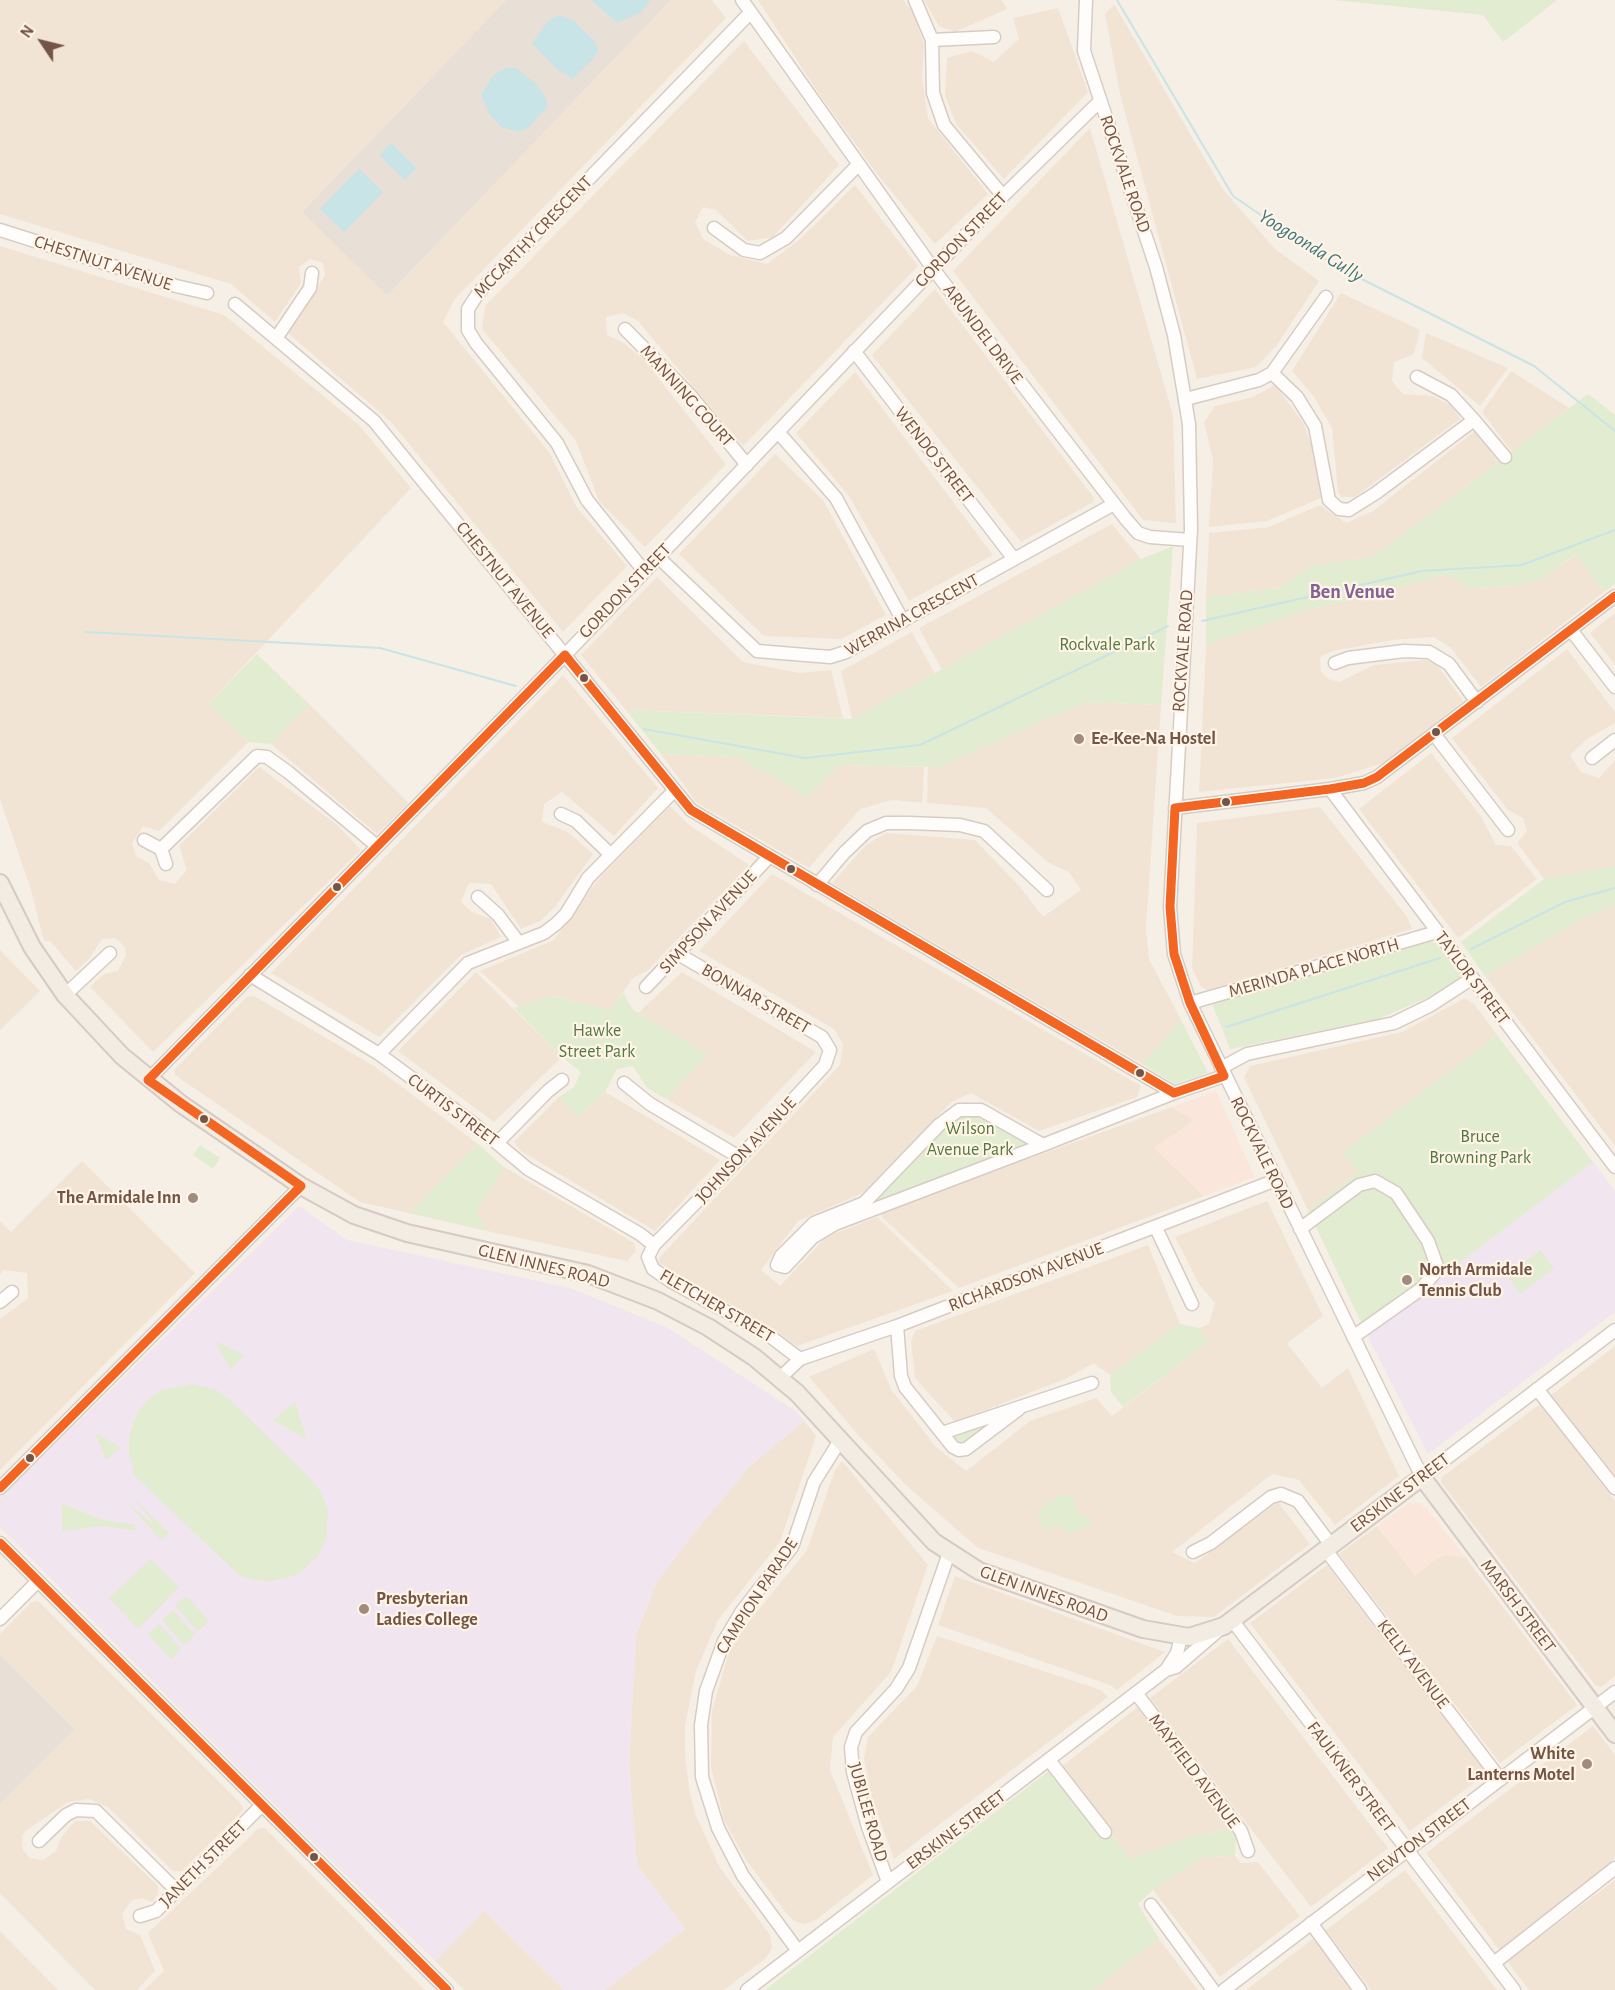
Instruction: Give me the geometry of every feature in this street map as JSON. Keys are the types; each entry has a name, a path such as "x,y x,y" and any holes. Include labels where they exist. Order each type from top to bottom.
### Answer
{"main road":[{"name":"GLEN INNES ROAD","path":"0,884 32,947 65,995 100,1035 148,1080 301,1186 345,1210 380,1224 560,1266 623,1286 708,1327 780,1378 819,1413 908,1516 949,1553 995,1579 1143,1629 1185,1637 1228,1623"},
{"name":"ERSKINE STREET","path":"1228,1623 1422,1477"},
{"name":"MARSH STREET","path":"1422,1477 1615,1734"}],"street":[{"name":"ARUNDEL DRIVE","path":"742,0 749,14 934,270 1138,533 1163,540 1190,540"},
{"path":"915,0 932,40 933,93 944,124 1003,196"},
{"name":"ROCKVALE ROAD","path":"1086,0 1084,51 1156,267 1174,335 1186,399 1191,466 1190,540 1170,907 1174,954 1190,1002 1222,1072 1422,1477"},
{"name":"MCCARTHY CRESCENT","path":"644,571 587,500 557,443 476,343 468,330 468,309 479,292 749,14"},
{"path":"932,40 994,37"},
{"name":"GORDON STREET","path":"148,1080 565,655 1003,196 1100,101"},
{"path":"714,228 744,250 760,253 786,238 858,165"},
{"name":"CHESTNUT AVENUE","path":"0,230 176,286 207,293"},
{"path":"277,338 310,288 312,273"},
{"path":"1186,399 1259,380 1272,373 1326,297"},
{"name":"CHESTNUT AVENUE","path":"236,304 374,421 691,810 1174,1093"},
{"name":"MANNING COURT","path":"625,328 692,396 747,465"},
{"name":"WENDO STREET","path":"854,351 1014,559"},
{"path":"1272,373 1297,397 1315,426 1329,500 1339,509 1349,510 1376,493 1474,420"},
{"path":"1417,377 1451,395 1505,457"},
{"path":"778,432 836,498 903,621"},
{"name":"WERRINA CRESCENT","path":"658,557 748,644 763,653 839,656 1114,504"},
{"path":"1175,808 1330,789 1364,783 1377,777 1615,597"},
{"path":"1571,630 1615,687"},
{"path":"1335,663 1348,658 1404,651 1429,652 1449,664 1477,702"},
{"path":"1434,734 1508,830"},
{"path":"1592,758 1615,740"},
{"path":"161,849 257,756 267,757 288,772 376,846"},
{"name":"TAYLOR STREET","path":"1330,789 1615,1167"},
{"path":"379,1054 468,963 544,933 556,924 566,914 588,878 674,791"},
{"path":"561,814 576,821 610,854"},
{"path":"817,885 867,831 886,823 908,823 960,825 984,831 1047,890"},
{"path":"144,840 161,849 166,864"},
{"name":"SIMPSON AVENUE","path":"646,987 769,857"},
{"path":"478,897 498,915 519,943"},
{"name":"MERINDA PLACE NORTH","path":"1190,1002 1437,932"},
{"path":"65,995 110,953"},
{"name":"BONNAR STREET","path":"678,954 822,1037 830,1050"},
{"name":"CURTIS STREET","path":"250,975 379,1054 528,1169 640,1234 654,1245"},
{"path":"802,1241 833,1220 1043,1145 1174,1093 1222,1072 1247,1054 1394,1023 1431,1005 1472,979"},
{"name":"JOHNSON AVENUE","path":"654,1245 825,1065 830,1050"},
{"path":"497,1143 548,1091 562,1080"},
{"path":"624,1083 650,1104 739,1157"},
{"path":"866,1207 939,1125 959,1110 981,1110 1043,1145"},
{"name":"RICHARDSON AVENUE","path":"780,1378 800,1359 897,1326 1276,1180"},
{"path":"1300,1229 1359,1185 1376,1180 1396,1193 1428,1241 1438,1269 1421,1289 1353,1337"},
{"path":"0,1488 301,1186"},
{"path":"1156,1228 1192,1304"},
{"name":"FLETCHER STREET","path":"654,1245 649,1261 659,1273 691,1294 767,1334 800,1359"},
{"path":"0,1302 12,1292"},
{"path":"897,1326 901,1376 905,1387 953,1447 959,1450 966,1449 1019,1409"},
{"name":"ERSKINE STREET","path":"1422,1477 1615,1330"},
{"path":"942,1433 1092,1383"},
{"path":"1537,1389 1615,1488"},
{"name":"CAMPION PARADE","path":"798,1951 743,1876 718,1828 702,1777 701,1725 706,1690 724,1641 742,1611 792,1547 814,1482 841,1439"},
{"name":"KELLY AVENUE","path":"1193,1552 1211,1543 1271,1497 1281,1494 1298,1501 1328,1547 1500,1779"},
{"path":"0,1543 447,1990"},
{"name":"JUBILEE ROAD","path":"888,1882 868,1827 853,1772 851,1747 856,1732 896,1689 909,1668 949,1553"},
{"path":"0,1619 38,1581"},
{"name":"ERSKINE STREET","path":"747,1990 1166,1670 1186,1658 1228,1623"},
{"name":"FAULKNER STREET","path":"1228,1623 1514,1990"},
{"path":"1185,1637 1186,1658"},
{"name":"ERSKINE STREET","path":"1166,1670 1185,1637"},
{"name":"NEWTON STREET","path":"1224,1990 1615,1692"},
{"name":"MAYFIELD AVENUE","path":"1136,1693 1240,1831 1248,1851"},
{"path":"1049,1760 1105,1832"},
{"name":"JANETH STREET","path":"140,1916 156,1911 262,1805"},
{"path":"39,1841 66,1815 76,1810 96,1811 176,1890"},
{"path":"1494,1963 1615,1868"},
{"path":"1151,1905 1213,1990"},
{"path":"1311,1923 1360,1989"}],"shaded area":[{"path":"0,0 506,0 302,212 387,296 671,0 712,0 726,18 455,299 443,322 549,452 576,506 627,566 563,632 391,422 288,333 325,275 323,263 310,259 299,267 301,283 275,322 231,284 0,214"},
{"path":"506,0 671,0 387,296 302,212"},
{"path":"758,0 904,0 914,15 924,45 922,78 928,118 988,194 935,244 878,175 817,91"},
{"path":"924,0 1002,0 1007,9 955,32 939,26"},
{"path":"1114,4 1222,188 1274,248 1319,281 1277,345 1256,367 1197,379 1120,94 1105,14"},
{"path":"1058,8 1088,92 1004,179 956,124 945,95 947,58 972,51 994,62 1019,39 1013,18"},
{"path":"744,41 839,165 773,237 748,241 716,210 703,207 695,222 703,239 730,255 767,264 798,241 855,185 918,266 743,446 638,321 623,313 606,317 607,335 624,343 645,361 726,464 645,547 599,501 576,441 482,329 485,306"},
{"path":"1090,128 1173,415 1176,523 1143,520 953,271"},
{"path":"0,246 224,315 359,425 411,488 208,704 248,742 159,831 143,826 132,843 136,856 149,863 159,880 175,884 187,870 179,846 259,767 336,824 361,850 153,1052 90,987 104,974 118,971 126,955 125,947 114,938 102,939 89,959 76,971 50,941 44,941 30,887 0,799"},
{"path":"935,289 1094,498 1093,502 1021,542 872,355"},
{"path":"1341,293 1420,330 1414,354 1394,362 1392,381 1403,394 1432,396 1451,405 1460,419 1355,497 1341,497 1338,492 1332,428 1314,397 1292,371"},
{"path":"1426,333 1508,368 1480,406 1422,358"},
{"path":"1511,371 1569,408 1512,452 1482,412"},
{"path":"855,372 993,555 909,601 849,496 796,433"},
{"path":"1275,385 1304,424 1316,459 1321,498 1267,521 1209,527 1213,460 1204,422 1215,406 1253,397"},
{"path":"1475,431 1498,462 1373,557 1314,565 1278,588 1206,597 1209,533 1269,527 1320,505 1346,523 1373,511"},
{"path":"775,454 823,500 886,615 841,639 764,636 679,554"},
{"path":"1112,524 1141,559 942,670 919,628"},
{"path":"1576,554 1604,592 1481,687 1451,648 1434,637 1393,640 1333,651 1320,657 1321,672 1328,679 1339,682 1374,665 1426,660 1438,666 1463,701 1384,763 1335,778 1199,792 1206,645 1301,612 1444,575 1470,588 1515,586 1544,578"},
{"path":"657,577 743,662 799,673 831,670 843,718 626,710 581,655"},
{"path":"1615,613 1615,665 1590,633"},
{"path":"912,632 935,674 852,719 841,671"},
{"path":"1567,649 1615,712 1615,723 1587,739 1570,755 1581,772 1599,778 1615,760 1615,866 1544,879 1517,843 1527,831 1523,818 1508,810 1452,738"},
{"path":"563,675 658,788 614,836 562,792 544,804 542,822 568,832 593,854 555,907 540,921 521,929 491,884 469,883 461,902 472,912 491,919 501,937 461,955 379,1037 271,973"},
{"path":"1085,702 1161,705 1146,929 1149,959 1181,1020 1142,1064 832,883 866,845 886,833 975,840 1020,887 1043,917 1081,890 1069,872 1049,863 986,808 927,803 928,767 939,767"},
{"path":"310,705 409,803 377,834 271,744"},
{"path":"1431,753 1480,815 1496,845 1511,846 1537,879 1458,938 1359,809"},
{"path":"661,754 738,757 808,797 839,765 924,767 922,803 892,800 860,809 809,868 697,803"},
{"path":"670,806 689,825 749,865 648,970 632,979 611,1010 552,996 519,1007 480,971 554,940 598,880"},
{"path":"1320,807 1408,918 1412,929 1207,990 1201,987 1192,968 1197,823"},
{"path":"772,874 1141,1086 1137,1097 1039,1131 971,1093 951,1102 865,1192 798,1221 761,1270 780,1286 826,1237 877,1217 953,1291 797,1346 772,1328 659,1263 659,1258 840,1065 843,1044 834,1029 699,951"},
{"path":"1615,905 1615,1146 1485,976 1591,914"},
{"path":"0,950 40,991 0,1030"},
{"path":"476,972 562,1057 494,1122 398,1051"},
{"path":"682,972 816,1052 734,1138 666,1099 708,1055 638,1013"},
{"path":"254,996 374,1066 478,1144 409,1213 360,1202 175,1075 174,1070 247,997"},
{"path":"1465,998 1474,1004 1497,1035 1343,1153 1358,1172 1308,1210 1244,1077 1250,1066 1402,1032"},
{"path":"1216,1091 1255,1177 1204,1196 1154,1148 1194,1121 1172,1107"},
{"path":"605,1092 720,1160 655,1231 521,1151 514,1142 559,1097 578,1117"},
{"path":"1172,1107 1195,1120 1154,1148 1204,1196 959,1288 882,1217 881,1212"},
{"path":"82,1161 195,1273 0,1470 0,1319 28,1298 27,1273 3,1270 0,1275 0,1221 11,1232"},
{"path":"1593,1162 1615,1191 1615,1312 1428,1454 1366,1333"},
{"path":"504,1167 634,1243 636,1251 627,1261 487,1231 476,1211"},
{"path":"1267,1201 1323,1316 1287,1343 1322,1388 1348,1368 1399,1476 1335,1525 1299,1480 1272,1474 1172,1552 1195,1563 1278,1502 1310,1544 1214,1617 1177,1616 978,1548 907,1486 860,1437 809,1377 874,1349 891,1389 935,1446 966,1471 1030,1421 1096,1398 1112,1416 1209,1342 1199,1328 1209,1324 1215,1303 1199,1284 1175,1237"},
{"name":"Presbyterian Ladies College","path":"299,1206 347,1240 570,1288 668,1328 797,1412 804,1421 751,1465 698,1528 656,1583 636,1635 629,1763 637,1865 685,1929 605,1990 564,1990 484,1911 435,1961 302,1832 0,1527 0,1498"},
{"path":"1148,1245 1180,1324 1110,1375 1094,1363 1065,1379 955,1422 915,1378 911,1341 915,1331"},
{"path":"1615,1346 1615,1476 1550,1396"},
{"path":"1540,1404 1615,1501 1615,1676 1601,1687 1595,1685 1441,1482 1442,1477"},
{"path":"804,1421 816,1436 780,1542 718,1620 696,1671 685,1725 689,1789 696,1816 720,1868 770,1935 772,1948 766,1958 724,1990 605,1990 685,1929 637,1865 629,1763 636,1636 656,1583 698,1528 751,1465"},
{"path":"842,1461 928,1565 891,1672 833,1737 830,1770 873,1875 816,1920 804,1924 794,1921 787,1914 746,1860 724,1820 711,1767 712,1711 729,1652 748,1623 807,1550 835,1470"},
{"path":"1409,1503 1420,1503 1428,1510 1466,1558 1446,1555 1415,1575 1377,1526"},
{"path":"1377,1526 1415,1575 1437,1558 1446,1555 1466,1558 1577,1705 1500,1763 1339,1554"},
{"path":"1327,1565 1487,1773 1410,1831 1250,1623"},
{"path":"955,1576 1165,1652 1117,1690 1110,1685 938,1625"},
{"path":"38,1601 242,1805 243,1810 182,1871 173,1871 109,1808 90,1799 68,1802 25,1831 22,1837 23,1850 30,1858 43,1860 56,1851 61,1838 71,1825 76,1821 90,1821 158,1886 158,1894 152,1902 142,1898 132,1900 122,1914 126,1929 140,1935 155,1971 137,1990 95,1990 0,1893 0,1804 75,1729 0,1655 0,1634 32,1602"},
{"path":"937,1636 1101,1690 1108,1697 894,1859 872,1797 864,1758 868,1737 917,1686"},
{"path":"1228,1639 1388,1848 1311,1907 1150,1698"},
{"path":"0,1655 75,1729 0,1804"},
{"path":"1139,1706 1234,1829 1192,1836 1130,1859 1061,1767"},
{"path":"1593,1726 1615,1755 1615,1857 1607,1867 1500,1951 1426,1853"},
{"path":"259,1828 265,1828 425,1990 144,1990 164,1971 148,1933"},
{"path":"1235,1856 1241,1863 1258,1862 1300,1916 1220,1977 1153,1890 1203,1857"},
{"path":"1405,1870 1497,1990 1371,1990 1326,1930"},
{"path":"1615,1880 1615,1990 1529,1990 1507,1961"},
{"path":"484,1911 564,1990 464,1990 435,1961"},
{"path":"0,1931 58,1990 0,1990"},
{"path":"1314,1938 1354,1990 1246,1990"},
{"path":"1159,1939 1198,1990 1092,1990"}],"green space":[{"path":"1332,0 1557,0 1503,42 1483,15"},
{"path":"1588,394 1615,415 1615,584 1604,592 1575,554 1544,578 1515,586 1470,588 1444,575 1301,612 1206,645 1206,597 1278,588 1314,565 1373,557"},
{"name":"Rockvale Park","path":"1173,546 1161,705 1085,702 939,767 839,765 808,797 738,757 661,754 626,710 852,719 1141,559"},
{"path":"257,654 310,705 271,744 248,742 208,704"},
{"path":"1615,866 1615,905 1591,914 1485,976 1461,942 1544,879"},
{"path":"1422,941 1436,943 1462,978 1429,997 1378,1019 1230,1049 1211,1001"},
{"name":"Hawke Street Park","path":"623,993 633,1010 708,1055 666,1099 647,1088 633,1066 617,1069 605,1092 578,1117 559,1097 574,1087 581,1072 562,1057 514,1008 551,996 611,1010"},
{"path":"1181,1020 1208,1073 1175,1084 1142,1064"},
{"name":"Bruce Browning Park","path":"1497,1035 1593,1162 1366,1333 1308,1210 1358,1172 1342,1153"},
{"name":"Wilson Avenue Park","path":"973,1111 1029,1142 1030,1145 880,1201 878,1199 952,1117"},
{"path":"478,1144 504,1167 477,1211 487,1231 409,1213"},
{"path":"200,1145 220,1158 213,1169 193,1155"},
{"path":"1540,1250 1554,1268 1520,1294 1507,1275"},
{"path":"1180,1324 1199,1328 1209,1342 1123,1407 1111,1392 1110,1375"},
{"path":"218,1342 244,1355 231,1370 216,1344"},
{"path":"192,1384 216,1390 231,1401 310,1478 322,1494 328,1512 326,1539 318,1556 298,1574 273,1581 255,1580 239,1575 132,1473 134,1471 129,1453 129,1437 138,1411 150,1398 162,1390"},
{"path":"295,1402 306,1438 305,1439 273,1420"},
{"path":"1019,1409 966,1449 942,1433"},
{"path":"99,1434 120,1448 106,1460 96,1435"},
{"path":"1066,1494 1077,1499 1075,1507 1083,1519 1087,1514 1092,1521 1091,1526 1067,1533 1059,1526 1045,1528 1049,1533 1046,1533 1038,1519 1040,1510 1056,1497"},
{"path":"131,1496 169,1533 161,1540 123,1498 151,1523 152,1521"},
{"path":"62,1504 103,1520 135,1525 135,1530 102,1526 62,1531"},
{"path":"151,1559 179,1587 138,1629 125,1615 127,1613 122,1612 109,1598"},
{"path":"186,1596 209,1621 198,1631 175,1606"},
{"path":"173,1610 195,1635 184,1645 162,1620"},
{"path":"159,1624 181,1649 171,1659 148,1634"},
{"path":"1050,1770 1103,1840 1111,1834 1130,1859 1192,1836 1234,1829 1236,1834 1235,1856 1203,1857 1153,1890 1138,1904 1159,1939 1092,1990 765,1990"}],"water":[{"path":"591,0 650,0 641,12 618,23"},
{"path":"561,15 574,21 594,41 598,49 595,57 572,79 555,67 532,43 549,20"},
{"path":"505,68 516,68 536,84 545,96 548,106 528,128 518,132 502,127 490,115 481,95 493,76"},
{"path":"391,143 416,168 405,180 379,155"},
{"path":"359,169 383,192 344,232 320,209"}],"waterway":[{"name":"Yoogoonda Gully","path":"1117,0 1233,196 1334,265 1534,366 1615,431"},
{"path":"1202,621 1422,571 1522,565 1615,530"},
{"path":"644,729 805,758 920,745 1168,626"},
{"path":"86,632 380,648 516,686"},
{"path":"1471,949 1565,902 1615,888"},
{"path":"1226,1027 1440,958"}],"transit line":[{"path":"0,1488 301,1186 148,1080 565,655 691,810 1174,1093 1224,1076 1190,1003 1174,954 1170,907 1175,808 1330,789 1364,783 1377,777 1615,596"},
{"path":"0,1543 447,1990"}],"place":[{"name":"Ee-Kee-Na Hostel","path":"1079,739"},
{"name":"The Armidale Inn","path":"193,1198"},
{"name":"North Armidale Tennis Club","path":"1407,1280"},
{"name":"Presbyterian Ladies College","path":"364,1609"},
{"name":"White Lanterns Motel","path":"1587,1764"}],"district":[{"name":"Ben Venue","path":"1352,592"}]}
